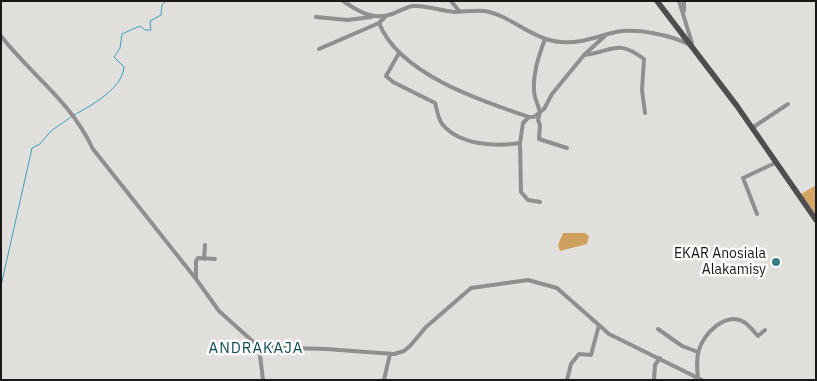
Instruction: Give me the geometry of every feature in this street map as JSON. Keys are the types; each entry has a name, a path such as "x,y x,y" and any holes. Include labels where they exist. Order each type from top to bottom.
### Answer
{"main road":[{"path":"657,1 694,48 816,220"}],"street":[{"path":"343,1 358,11 373,16 385,17"},
{"path":"451,1 460,12"},
{"path":"679,1 694,48"},
{"path":"684,1 684,14"},
{"path":"319,49 379,23 385,17 412,4 460,12 470,10 496,14 516,26 546,38 572,43 619,31 658,34 679,39 694,48"},
{"path":"316,16 348,20 373,16"},
{"path":"379,23 385,38 399,53 429,75 462,93 528,117 534,117 541,111 584,54 608,34"},
{"path":"1,36 56,93 76,120 93,149 219,311 259,348 263,380"},
{"path":"546,38 537,62 534,89 541,111 538,120 540,125 539,139 567,148"},
{"path":"584,54 593,54 611,47 630,49 644,59 642,90 645,113"},
{"path":"399,53 386,76 393,82 435,103 442,124 464,140 496,144 520,143"},
{"path":"751,128 788,104"},
{"path":"528,117 523,123 520,143 521,192 528,200 540,202"},
{"path":"757,214 744,178 775,163"},
{"path":"204,258 205,245"},
{"path":"196,279 196,261 198,258 215,260"},
{"path":"259,348 326,349 390,354 404,351 426,327 471,288 528,280 557,288 599,325 629,345 660,358 700,379"},
{"path":"700,379 698,352 702,340 721,322 732,319 744,322 758,336 765,330"},
{"path":"567,380 579,354 592,355 599,325"},
{"path":"658,330 682,346 698,352"},
{"path":"384,380 390,354"},
{"path":"654,380 655,365 660,358"}],"shaded area":[{"path":"816,185 816,214 801,194"},
{"path":"563,233 585,233 589,236 587,244 560,251 558,245"}],"waterway":[{"path":"74,115 105,96 118,82 124,67 114,57 120,48 122,34 140,26 145,30 151,30 150,21 161,15 162,5 166,1"},
{"path":"1,286 32,148 40,144 51,131 71,117"}],"place":[{"name":"EKAR Anosiala Alakamisy","path":"776,262"}],"district":[{"name":"ANDRAKAJA","path":"256,349"}]}
